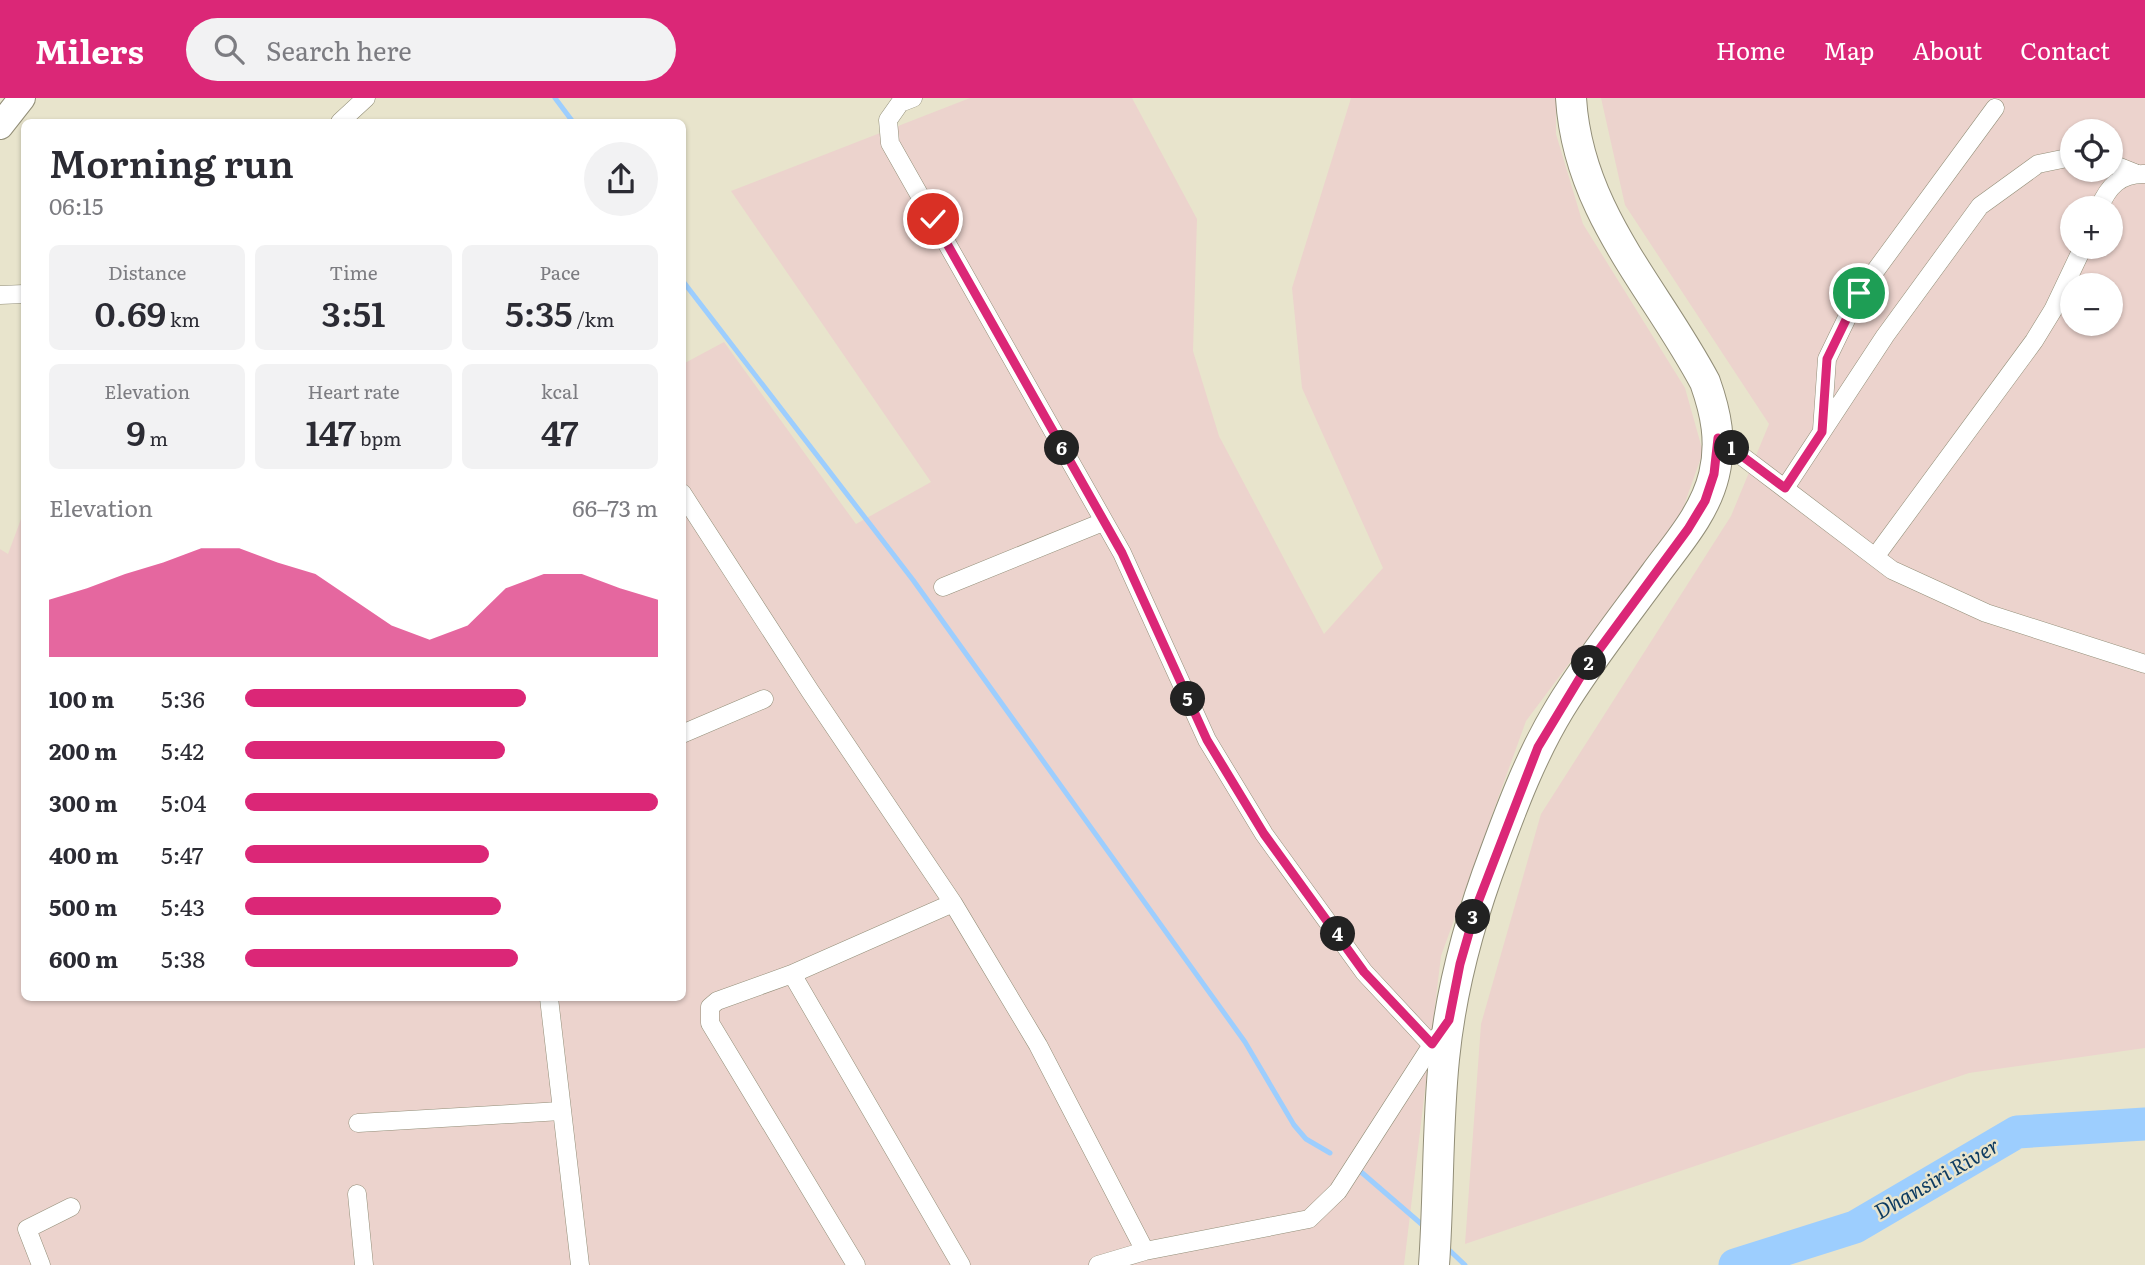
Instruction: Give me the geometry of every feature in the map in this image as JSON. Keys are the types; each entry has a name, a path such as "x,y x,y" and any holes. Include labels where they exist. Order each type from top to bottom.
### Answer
{"main road":[{"path":"0,126 22,98"},
{"path":"1434,1265 1441,1097 1449,1020 1460,964 1477,905 1538,747 1587,666 1688,529 1705,501 1714,474 1718,438 1715,411 1705,382 1622,248 1592,192 1576,144 1571,98"}],"street":[{"path":"343,119 366,98"},
{"path":"913,98 900,103 888,120 890,143 1122,553 1207,740 1264,834 1364,972 1432,1044"},
{"path":"1822,432 1827,359 1843,321 1859,293 1995,107"},
{"path":"1785,488 1885,336 1980,206 2038,164 2060,159"},
{"path":"2123,168 2140,174"},
{"path":"2104,196 2119,179 2140,174"},
{"path":"1875,557 2034,341 2053,310 2076,259"},
{"path":"0,295 21,294"},
{"path":"1718,438 1892,570 1986,613 2145,664"},
{"path":"686,499 810,691 953,903 1038,1045 1145,1251"},
{"path":"943,587 1103,522"},
{"path":"686,732 764,699"},
{"path":"856,1265 708,1014 709,1007 717,1001 792,974 953,903"},
{"path":"792,974 961,1265"},
{"path":"549,1001 580,1265"},
{"path":"1098,1265 1145,1251 1309,1219 1338,1191 1449,1020"},
{"path":"358,1123 561,1111"},
{"path":"357,1194 363,1265"},
{"path":"41,1265 27,1228 71,1207"}],"shaded area":[{"path":"970,98 1132,98 1197,219 1193,351 1219,436 1324,634 1383,568 1302,388 1292,288 1351,98 1556,98 1556,134 1583,224 1685,388 1703,452 1681,514 1526,721 1441,956 1404,1265 0,1265 0,549 8,554 21,519 21,1001 686,1001 686,362 724,342 856,524 931,482 731,191"},
{"path":"1601,98 2145,98 2145,1048 1969,1073 1465,1244 1481,1024 1541,814 1731,516 1769,424 1625,205"}],"waterway":[{"path":"555,98 571,119"},
{"path":"686,285 913,580 1245,1042 1294,1125 1306,1139 1330,1153"},
{"name":"Dhansiri River","path":"1735,1265 1855,1227 2017,1132 2145,1124"},
{"path":"1360,1171 1426,1228"},
{"path":"1446,1247 1465,1265"}],"route":[{"path":"933,219 1122,553 1207,740 1264,834 1364,972 1432,1044 1449,1020 1460,964 1494,855 1538,747 1559,710 1587,666 1688,529 1705,501 1714,474 1718,438 1785,488 1822,432 1827,359 1843,321 1859,293"}]}
